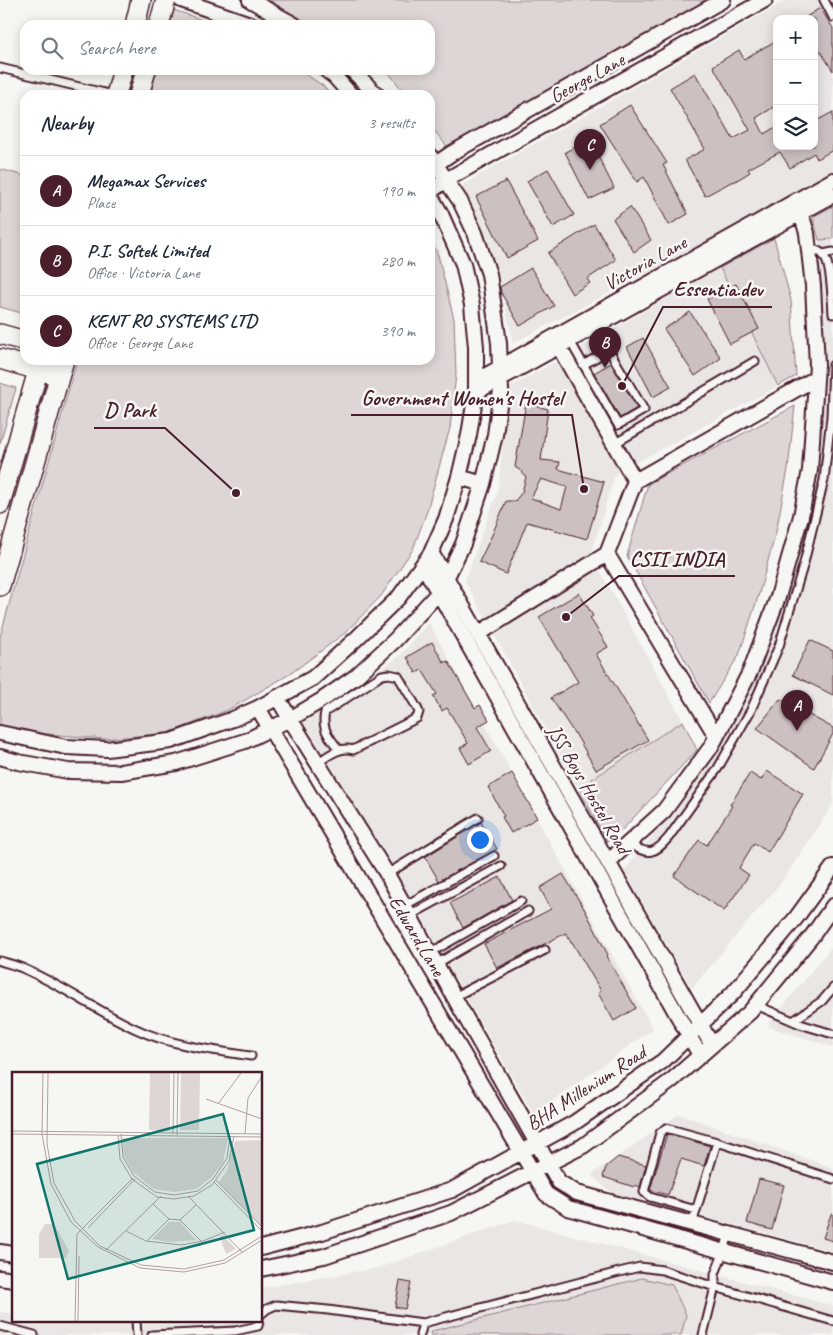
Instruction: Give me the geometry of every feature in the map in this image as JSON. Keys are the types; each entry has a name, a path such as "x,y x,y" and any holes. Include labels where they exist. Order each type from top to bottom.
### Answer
{"street":[{"path":"136,20 142,0"},
{"path":"160,20 166,0"},
{"path":"181,0 239,20"},
{"path":"250,0 286,20"},
{"name":"George Lane","path":"435,161 723,0"},
{"name":"George Lane","path":"435,189 446,180 765,0"},
{"path":"116,90 121,75"},
{"path":"140,90 145,75"},
{"path":"332,75 347,90"},
{"path":"357,75 372,90"},
{"path":"0,757 68,771 121,772 176,763 245,741 290,719 355,677 395,640 438,593 447,579 463,544 483,484 495,435 501,390 499,343 489,274 460,200 435,167"},
{"name":"Victoria Lane","path":"500,373 564,344 799,206 833,180"},
{"name":"Victoria Lane","path":"476,386 799,206 833,195"},
{"path":"0,734 66,747 106,749 170,741 233,719 258,708 313,678 399,597 427,559 446,519 469,435 476,386 476,347 472,306 463,264 435,202"},
{"path":"608,862 664,811 711,747 753,664 778,597 802,516 810,470 817,365 809,248 807,233 799,206"},
{"path":"0,334 20,340"},
{"path":"564,344 614,444 635,481"},
{"path":"0,359 20,362"},
{"path":"0,504 39,365 62,368 0,586"},
{"path":"478,634 607,554 635,481 816,378"},
{"path":"459,476 483,484"},
{"path":"607,554 716,736"},
{"name":"JSS Boys Hostel Road","path":"427,559 447,579 712,1045"},
{"name":"JSS Boys Hostel Road","path":"427,559 438,593 700,1055"},
{"name":"Edward Lane","path":"278,698 387,874 454,998 552,1170"},
{"name":"Edward Lane","path":"258,708 546,1194 568,1208 833,1282"},
{"path":"573,832 586,824"},
{"name":"BHA Millenium Road","path":"262,1248 322,1232 452,1190 574,1124 664,1061 733,993 796,918 833,867"},
{"name":"BHA Millenium Road","path":"262,1269 324,1256 451,1213 533,1171 552,1170 671,1081 750,1012 812,936 833,906"},
{"path":"552,1170 559,1182 577,1193 833,1262"}],"lane":[{"path":"824,0 833,17"},
{"path":"0,68 20,73"},
{"path":"30,75 93,90"},
{"path":"809,248 823,254 827,261 833,314"},
{"path":"823,254 833,252"},
{"path":"564,344 583,365 618,425 644,410 609,350 583,365"},
{"path":"614,444 755,361"},
{"path":"629,844 639,850 651,852 660,848 669,837 718,768 751,710 779,646 804,563 824,480 831,417 833,365"},
{"path":"317,763 339,750 346,748 352,750 417,718 419,712 398,676 382,675 325,712 324,729 339,750"},
{"path":"387,874 478,818"},
{"path":"407,911 494,856"},
{"path":"407,911 501,866"},
{"path":"433,958 521,901"},
{"path":"433,958 528,912"},
{"path":"454,998 545,950"},
{"path":"0,961 22,968 145,1033 167,1041 251,1056"},
{"path":"793,1021 822,1001 833,988"},
{"path":"756,1005 793,1021 833,1034"},
{"path":"696,1210 650,1197 644,1192 660,1133 666,1128 717,1142 833,1179"},
{"path":"692,1224 717,1142"},
{"path":"702,1335 715,1287 715,1274 729,1234"},
{"path":"262,1313 276,1305 423,1322 640,1267 662,1270 833,1321"},
{"path":"136,1322 136,1335"},
{"path":"420,1335 423,1322"},
{"path":"152,1335 235,1331 258,1324 259,1335"},
{"path":"0,1326 34,1335"}],"shaded area":[{"path":"270,0 723,0 452,153 435,131 435,90 402,90 391,75 435,75 435,20 298,20"},
{"path":"787,0 833,0 833,176 513,343 497,266 462,185"},
{"path":"174,10 202,20 171,20"},
{"path":"156,75 307,75 326,90 151,90"},
{"path":"0,169 20,175 20,313 0,307"},
{"path":"833,206 833,239 819,240 813,217"},
{"path":"774,238 791,300 796,376 778,386 720,268"},
{"path":"833,239 833,804 782,881 692,988 624,871 703,774 744,701 793,574 816,472 823,382 819,240"},
{"path":"435,249 454,319 456,374 450,428 426,514 413,549 381,596 345,633 290,674 228,710 168,733 104,739 25,732 0,725 0,637 76,365 435,365"},
{"path":"720,268 778,386 615,474 591,554 683,721 578,788 465,581 498,490 509,388"},
{"path":"0,383 16,388 0,444"},
{"path":"795,406 788,469 776,532 758,597 739,655 709,703 627,556 648,484"},
{"path":"429,623 653,1029 534,1114 335,773 301,720 399,657"},
{"path":"683,721 697,750 621,831 607,841 578,788"},
{"path":"833,945 833,1047 767,1026"},
{"path":"679,1114 833,1168 833,1251 612,1193 591,1175"},
{"path":"515,1220 833,1306 833,1335 0,1335 0,1312 12,1314 12,1322 262,1322 262,1288 378,1268"},
{"path":"642,1278 672,1285 686,1315 681,1335 431,1335 432,1331"}],"building":[{"path":"820,8 833,28 833,71 818,47 818,15 809,15"},
{"path":"773,42 773,107 756,118 764,134 773,128 773,150 818,150 818,120 833,112 833,150 817,159 814,153 790,168 780,152 748,169 750,172 734,182 705,196 685,160 705,149 670,88 695,73 733,139 750,130 713,66 739,50 744,59"},
{"path":"630,105 667,163 663,165 688,214 669,225 644,177 637,182 600,124"},
{"path":"590,140 614,188 589,200 565,152"},
{"path":"548,169 574,215 553,227 527,181"},
{"path":"506,181 538,241 507,258 476,197"},
{"path":"630,207 651,240 634,252 613,219"},
{"path":"594,224 616,260 587,279 590,283 572,294 548,253"},
{"path":"531,268 554,306 520,326 501,293 500,287"},
{"path":"736,284 759,329 730,344 707,299"},
{"path":"690,312 721,358 695,376 664,329"},
{"path":"643,338 671,387 653,397 627,347"},
{"path":"611,363 637,408 620,418 594,373"},
{"path":"526,403 548,409 541,460 560,462 558,469 604,482 587,539 527,522 506,574 479,562 506,501 515,501 522,492 526,477 515,467","holes":["541,479 567,487 561,509 531,498"]},
{"path":"579,593 593,616 590,618 608,647 596,654 648,740 596,770 575,733 551,698 578,682 539,617"},
{"path":"810,640 833,651 833,695 793,675"},
{"path":"432,642 444,663 448,661 475,708 480,705 489,720 477,727 491,751 469,764 460,748 468,743 447,708 442,711 433,696 437,694 422,670 416,673 407,657"},
{"path":"780,699 833,728 833,734 814,768 757,728"},
{"path":"767,771 803,794 768,852 754,843 739,868 749,875 724,911 674,876 699,840 707,845 750,773 761,780"},
{"path":"512,773 537,818 511,833 488,787"},
{"path":"481,822 497,849 439,881 425,857"},
{"path":"563,874 586,912 608,955 606,956 636,1008 614,1021 598,993 601,991 566,933 497,968 484,944 551,909 540,888"},
{"path":"500,877 512,900 463,928 450,903"},
{"path":"667,1134 710,1146 704,1166 681,1159 668,1195 650,1190"},
{"path":"618,1157 646,1165 640,1187 635,1185 634,1187 603,1177 606,1167"},
{"path":"759,1179 784,1185 772,1230 747,1223"},
{"path":"831,1214 833,1214 833,1241 823,1238"},
{"path":"400,1281 411,1283 405,1309 395,1307"}],"place":[{"name":"KENT RO SYSTEMS LTD","path":"590,170"},
{"name":"P.I. Softek Limited","path":"605,368"},
{"name":"Essentia.dev","path":"622,386"},
{"name":"Government Women's Hostel","path":"584,489"},
{"name":"D Park","path":"236,493"},
{"name":"CSII INDIA","path":"566,617"},
{"name":"Megamax Services","path":"797,731"}]}
